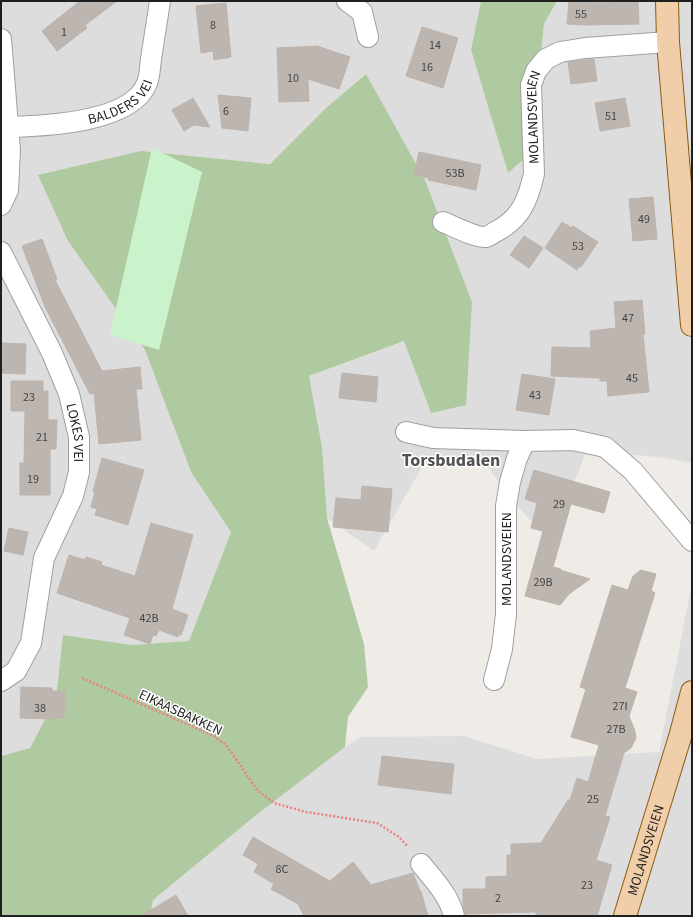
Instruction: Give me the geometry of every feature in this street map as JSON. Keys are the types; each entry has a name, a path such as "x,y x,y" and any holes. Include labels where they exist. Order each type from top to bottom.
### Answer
{"main road":[{"path":"667,1 668,42 692,314"},
{"name":"MOLANDSVEIEN","path":"625,916 680,738 692,692"}],"street":[{"name":"BALDERS VEI","path":"8,127 48,126 101,116 122,108 139,97 147,82 160,1"},
{"path":"347,1 362,12 368,37"},
{"path":"1,39 10,150 8,190 1,205"},
{"name":"MOLANDSVEIEN","path":"443,222 468,233 486,237 509,224 523,208 531,188 534,174 531,85 536,71 546,59 560,52 585,48 668,42"},
{"name":"LOKES VEI","path":"1,252 52,353 69,394 79,437 79,472 72,496 44,558 31,643 16,671 1,681"},
{"path":"406,432 433,438 526,441 573,440 605,447 633,471 692,541"},
{"name":"MOLANDSVEIEN","path":"494,680 502,649 506,614 506,506 510,482 517,458 526,441"},
{"path":"421,864 451,905 454,916"}],"path":[{"name":"EIKAASBAKKEN","path":"82,678 214,736 226,745 258,791 274,803 306,812 377,823 399,837 421,864"}],"shaded area":[{"path":"1,1 481,1 471,51 508,173 531,153 544,24 557,1 692,1 692,463 658,457 622,454 585,454 579,471 546,537 513,501 479,455 423,465 374,551 327,518 322,447 309,376 405,341 431,413 365,74 326,108 270,164 141,151 68,241 145,350 191,472 231,532 189,641 132,645 63,635 56,698 30,748 1,756"},
{"path":"692,583 692,916 150,916 153,900 255,816 345,747 361,737 464,736 537,759 659,752"}],"green space":[{"path":"481,1 557,1 544,24 531,153 508,173 471,50"},
{"path":"366,74 425,180 472,302 466,405 431,413 404,341 309,376 322,447 327,518 364,644 368,687 348,717 345,747 255,816 153,900 150,916 1,916 1,756 30,748 56,698 63,635 132,645 189,641 231,532 191,472 145,350 68,241 38,175 141,151 270,164 326,108"},
{"path":"152,148 202,172 159,350 110,335"}],"building":[{"path":"80,1 117,1 85,25 87,28 57,51 42,31"},
{"path":"569,1 595,1 595,3 638,2 639,24 567,24"},
{"path":"226,3 231,57 214,60 213,51 201,53 196,6"},
{"path":"422,27 458,38 443,88 406,76"},
{"path":"317,46 350,57 339,89 308,79 309,101 279,102 277,48"},
{"path":"594,59 597,81 571,84 568,62"},
{"path":"218,95 251,98 248,131 222,128"},
{"path":"193,98 210,127 194,125 184,131 172,110"},
{"path":"625,98 630,126 600,131 595,103"},
{"path":"419,152 481,165 476,190 428,180 429,178 414,175"},
{"path":"653,197 657,239 633,241 629,199"},
{"path":"562,222 572,228 573,226 598,242 581,267 579,266 577,270 545,248"},
{"path":"524,236 543,248 529,268 510,255"},
{"path":"42,239 57,279 55,280 102,371 140,367 142,389 136,389 141,440 99,444 94,393 90,394 45,307 22,246"},
{"path":"642,300 645,334 643,334 649,392 608,396 607,381 600,381 600,378 551,376 552,347 591,348 590,331 616,328 614,302"},
{"path":"1,343 26,344 25,374 1,373"},
{"path":"342,373 378,377 376,402 339,398"},
{"path":"522,374 555,379 549,415 516,410"},
{"path":"11,381 43,381 43,391 48,391 48,420 57,420 56,449 50,449 50,495 20,495 20,463 24,463 25,411 11,411"},
{"path":"102,458 144,470 128,525 95,515 97,509 91,507 95,492 93,491"},
{"path":"534,470 610,492 604,513 571,504 553,567 590,579 569,594 560,605 525,596 543,531 531,528 537,503 525,499"},
{"path":"362,486 392,489 388,532 333,527 336,498 361,500"},
{"path":"151,523 193,535 172,609 188,615 181,635 179,634 178,637 159,630 156,636 153,635 150,644 124,635 130,618 57,593 69,555 85,560 86,557 102,562 101,565 135,576"},
{"path":"9,528 28,532 23,555 4,551"},
{"path":"641,570 656,574 651,591 655,593 625,688 637,692 629,716 636,738 631,748 624,753 605,816 610,817 596,860 612,865 597,916 536,916 536,912 465,914 463,906 463,889 486,889 486,877 507,876 507,855 511,855 511,844 541,843 568,800 570,800 577,778 588,782 599,745 571,737 586,689 580,687 612,585 628,590 633,576"},
{"path":"21,687 52,688 52,691 65,691 64,718 20,718"},
{"path":"382,756 454,764 451,794 378,785"},
{"path":"253,837 330,881 353,862 371,885 413,873 421,891 428,916 304,916 298,904 271,889 274,884 254,872 258,864 243,855"},
{"path":"176,895 188,916 141,916"}],"district":[{"name":"Torsbudalen","path":"451,460"}]}
